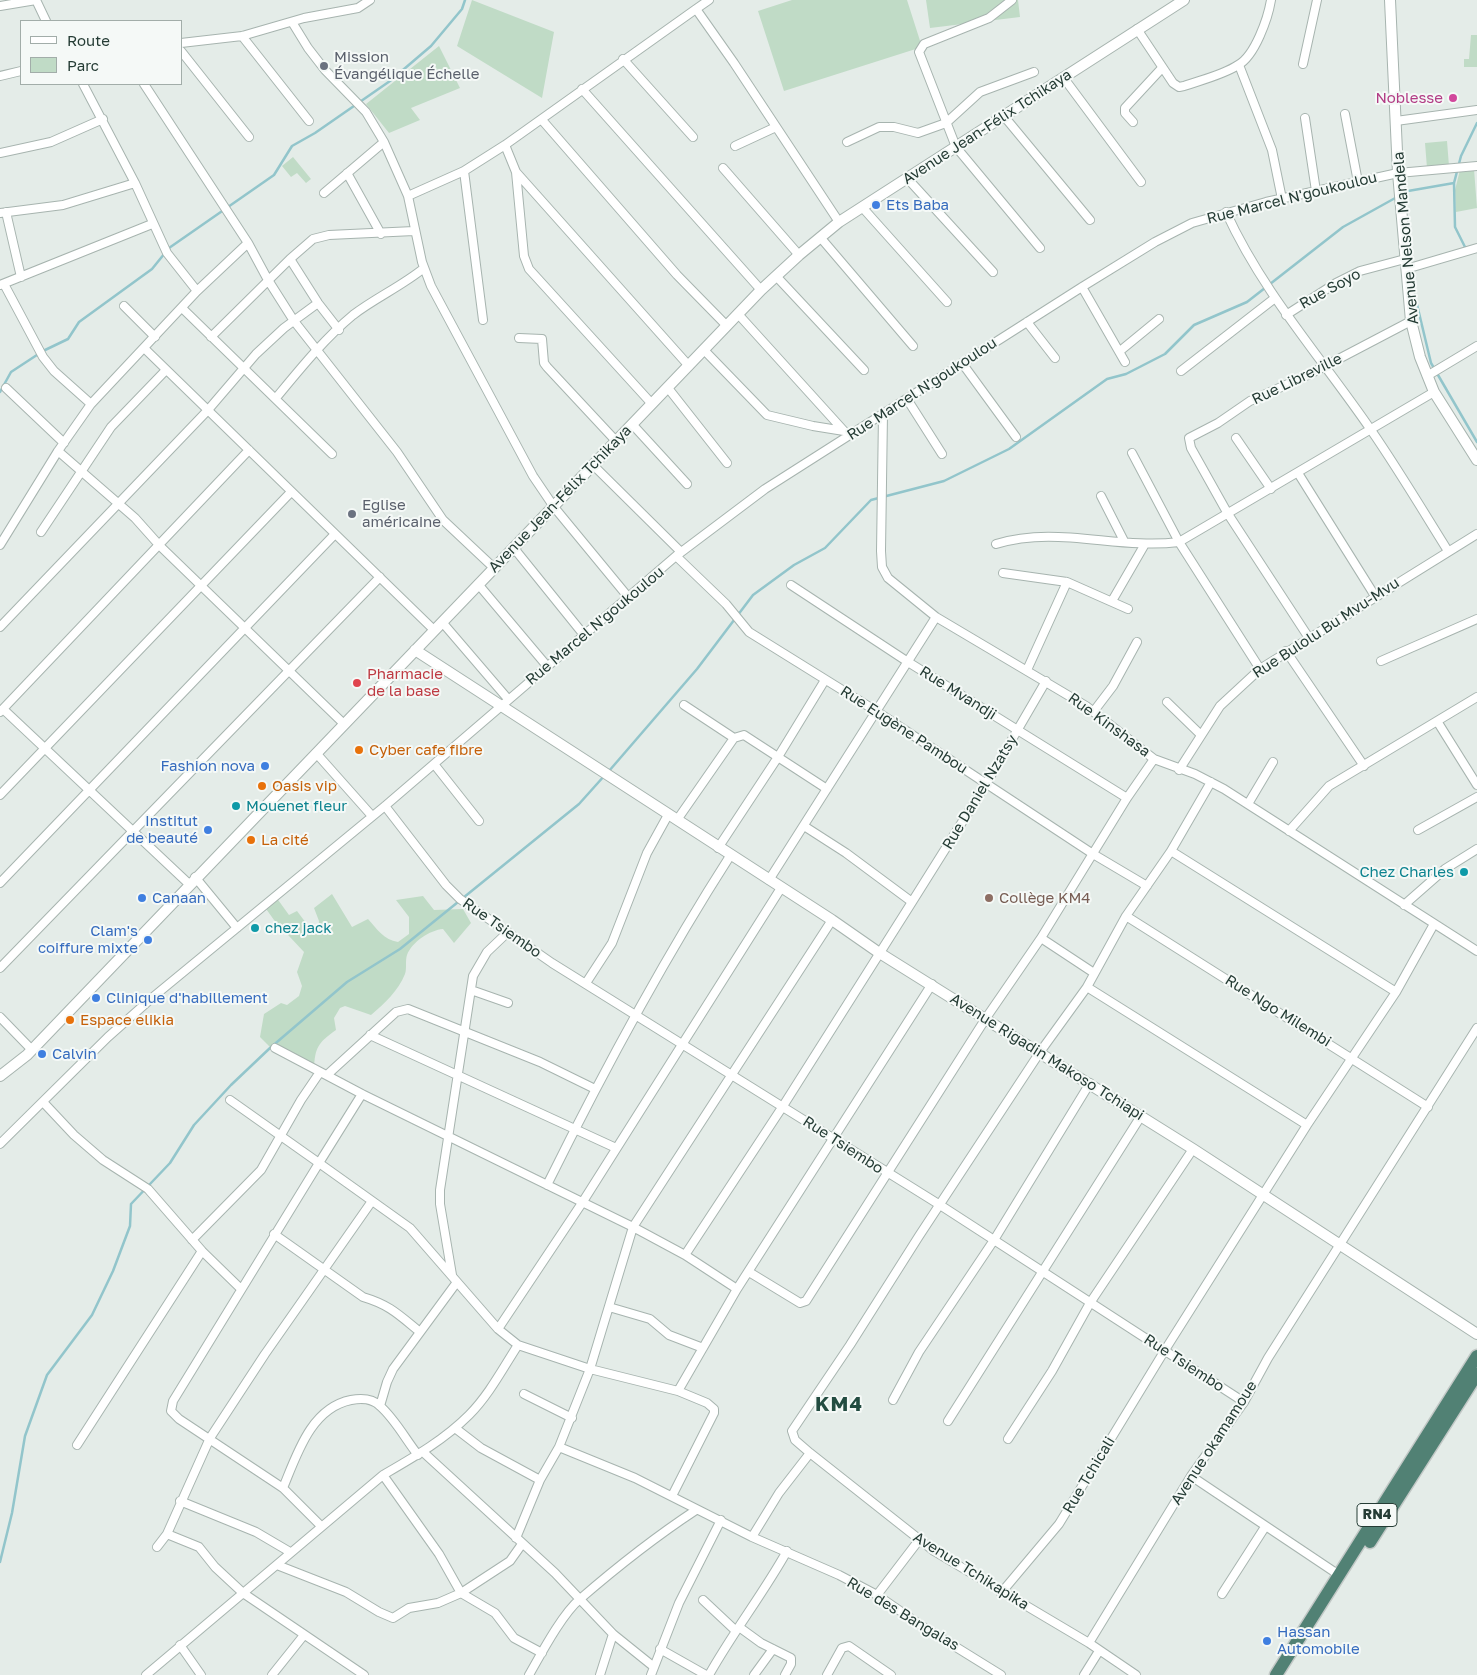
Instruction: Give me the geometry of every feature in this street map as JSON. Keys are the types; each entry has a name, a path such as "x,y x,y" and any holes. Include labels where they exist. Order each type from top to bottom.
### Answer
{"highway":[{"name":"RN4","path":"1276,1675 1477,1356"},
{"name":"RN4","path":"1286,1675 1477,1374"}],"street":[{"path":"0,6 36,0 46,20"},
{"path":"182,44 242,36 292,22 358,8 370,0"},
{"path":"408,196 464,171 505,145 709,0"},
{"path":"1012,0 988,18 924,44 920,48 956,147 1040,248"},
{"name":"Avenue Jean-Félix Tchikaya","path":"0,1076 32,1050 442,622 493,566 554,507 761,290 798,255 839,222 1184,0"},
{"path":"1137,29 1162,68 1179,87 1239,65 1247,57 1262,30 1271,0"},
{"path":"1303,64 1317,0"},
{"name":"Avenue Nelson Mandela","path":"1390,0 1398,173 1411,321 1434,392 1477,460"},
{"path":"696,9 839,222"},
{"path":"292,22 313,56 362,108 384,142 408,196 414,231 424,268 464,350 534,476 554,507 629,598"},
{"path":"242,36 309,120"},
{"path":"182,52 249,137"},
{"path":"623,60 693,137"},
{"path":"1239,65 1272,150 1282,199"},
{"path":"1133,122 1125,113 1125,108 1162,68"},
{"path":"0,76 20,71"},
{"path":"847,142 878,127 894,127 918,133 946,122 980,92 1034,72"},
{"path":"1063,77 1141,182"},
{"path":"84,85 103,119 135,184 166,253 197,291"},
{"path":"145,85 248,243 268,280 294,321 397,452 447,525 493,566"},
{"path":"582,89 761,290"},
{"path":"1396,121 1477,110"},
{"path":"1345,114 1358,182"},
{"path":"1004,115 1090,220"},
{"path":"1305,118 1316,191"},
{"path":"0,153 51,142 103,119"},
{"path":"542,120 677,275 727,326"},
{"path":"735,146 776,127"},
{"path":"324,193 384,142"},
{"path":"505,145 516,172 524,256 529,269 652,404"},
{"name":"Rue Marcel N'goukoulou","path":"0,1144 132,1015 385,806 504,702 679,554 757,494 846,434 883,414 1155,242 1192,223 1226,212 1398,173 1477,166"},
{"path":"723,168 798,255"},
{"path":"464,171 483,320"},
{"path":"516,172 689,366"},
{"path":"347,174 381,234"},
{"path":"907,178 993,272"},
{"path":"21,277 3,213 63,205 135,184"},
{"path":"862,207 947,302"},
{"path":"1226,212 1242,248 1286,315 1370,430 1448,551"},
{"path":"91,404 54,371 43,357 2,284 152,224"},
{"path":"211,337 290,258 313,239 329,235 414,231"},
{"path":"820,237 913,346"},
{"path":"0,544 58,451 91,404 197,291 248,243"},
{"name":"Rue Soyo","path":"1286,315 1336,283 1360,272 1477,248"},
{"path":"290,258 318,303 339,330"},
{"path":"276,398 317,350 339,330 368,305 404,284 424,268"},
{"path":"776,276 864,370"},
{"path":"1082,287 1125,362"},
{"path":"1181,371 1275,298"},
{"path":"0,627 208,410 265,346 318,303"},
{"path":"124,306 154,337"},
{"path":"182,308 332,454"},
{"path":"738,314 846,434"},
{"path":"1120,351 1158,319"},
{"name":"Rue Libreville","path":"1228,514 1189,442 1189,438 1218,423 1250,401 1324,366 1411,321"},
{"path":"1027,322 1055,358"},
{"path":"519,338 542,339 543,359 546,367 616,441"},
{"path":"1428,376 1477,346"},
{"path":"144,348 434,630"},
{"path":"704,350 767,415 846,434"},
{"path":"962,363 1016,437"},
{"path":"41,532 111,427 166,370"},
{"path":"6,388 64,443"},
{"path":"668,388 727,462"},
{"path":"996,544 1032,536 1124,541 1145,544 1179,542 1434,392"},
{"path":"907,399 942,454"},
{"name":"Rue Kinshasa","path":"883,414 882,567 894,585 936,617 1094,711 1154,759 1211,782 1477,951"},
{"path":"632,424 687,484"},
{"path":"1236,438 1271,489"},
{"path":"237,928 192,881 132,831 1,710 120,584 160,546 249,450"},
{"path":"58,451 118,504 344,724"},
{"path":"1132,453 1179,542 1260,669"},
{"name":"Rue Eugène Pambou","path":"593,465 726,604 749,632 876,711 1094,854 1147,886"},
{"path":"1298,473 1375,596"},
{"path":"0,795 291,492"},
{"path":"1101,496 1124,541"},
{"path":"1228,514 1309,638"},
{"path":"0,883 335,534"},
{"name":"Rue Bulolu Bu Mvu-Mvu","path":"1179,770 1230,694 1260,669 1286,651 1477,534"},
{"path":"1112,601 1145,544"},
{"path":"513,548 584,635"},
{"path":"1003,573 1067,582 1128,609"},
{"path":"0,968 380,577"},
{"path":"1027,670 1067,582"},
{"path":"478,584 547,666"},
{"name":"Rue Mvandji","path":"791,585 908,662 1126,798"},
{"path":"769,880 936,617"},
{"path":"1381,662 1477,619"},
{"path":"442,622 504,702"},
{"path":"1094,711 1114,686 1137,642"},
{"name":"Avenue Rigadin Makoso Tchiapi","path":"415,650 504,702 616,782 832,920 878,952 932,984 1193,1149 1477,1334"},
{"path":"1286,651 1364,766"},
{"path":"718,848 778,758 826,680"},
{"name":"Rue Daniel Nzatsy","path":"685,1255 783,1106 878,952 912,902 986,784 1046,681"},
{"path":"1289,831 1323,791 1477,697"},
{"path":"1167,702 1201,735"},
{"path":"684,705 734,738"},
{"path":"1437,721 1477,786"},
{"path":"586,983 612,943 647,853 734,738 744,735 827,789"},
{"path":"316,753 372,816"},
{"path":"749,1272 800,1303 806,1301 986,1018 1041,938 1094,854 1126,798 1154,759"},
{"path":"1248,804 1273,762"},
{"path":"434,764 479,821"},
{"path":"940,1205 1040,1052 1087,987 1126,916 1171,851 1211,782"},
{"path":"1418,830 1477,797"},
{"name":"Rue Tsiembo","path":"385,806 446,885 460,898 552,963 682,1042 731,1075 940,1205 1244,1402"},
{"path":"804,826 829,841 912,902"},
{"path":"1404,905 1445,869 1477,849"},
{"path":"1171,851 1396,992"},
{"path":"547,1185 635,1014 680,934 730,856"},
{"path":"498,1329 582,1203 781,888"},
{"name":"Rue Ngo Milembi","path":"1126,916 1352,1057 1428,1107"},
{"path":"277,1565 346,1592 388,1618 397,1616 409,1608 438,1603 461,1593 510,1561 540,1480 559,1447 572,1418 590,1369 633,1227 832,920"},
{"name":"Rue Tchicali","path":"1001,1592 1060,1524 1165,1350 1264,1196 1306,1125 1396,992 1434,924"},
{"path":"380,1406 387,1382 455,1278 440,1204 457,1076 471,990 478,965 486,952 508,932"},
{"path":"1041,938 1094,972"},
{"path":"678,1390 738,1289 932,984"},
{"path":"1087,987 1306,1125"},
{"path":"471,990 508,1003"},
{"path":"192,1240 261,1170 281,1136 324,1073 402,1009 540,1062 595,1089"},
{"path":"0,1017 32,1050"},
{"name":"Avenue okamamoue","path":"1089,1643 1191,1476 1244,1402 1268,1358 1477,1028"},
{"path":"370,1035 616,1148"},
{"path":"275,1048 362,1094 633,1227 685,1255 738,1289"},
{"path":"894,1400 919,1352 994,1240 1090,1083"},
{"path":"321,1526 283,1488 175,1416 171,1406 240,1288 362,1094"},
{"path":"230,1100 410,1228 498,1329 518,1345 590,1369 678,1390 707,1403 715,1411 672,1496"},
{"path":"43,1102 74,1135 104,1160 148,1189 202,1251 240,1288"},
{"path":"948,1421 1141,1116"},
{"path":"1008,1439 1052,1371 1090,1303 1193,1149"},
{"path":"157,1547 167,1534 210,1438 372,1201"},
{"name":"Avenue Tchikapika","path":"940,1205 850,1345 794,1426 792,1436 810,1453 919,1540 1001,1592 1089,1643 1136,1675"},
{"path":"274,1234 364,1297 381,1302 391,1308 420,1332"},
{"path":"77,1445 202,1251"},
{"path":"609,1306 650,1319 669,1335 704,1348"},
{"path":"146,1675 383,1474 420,1454 455,1428 481,1401 518,1345"},
{"path":"524,1394 572,1418"},
{"path":"283,1488 305,1436 318,1420 342,1402 369,1399 380,1406 420,1454 555,1573 613,1634 652,1671 679,1603 721,1520"},
{"path":"455,1428 481,1448 540,1480"},
{"name":"Rue des Bangalas","path":"559,1447 672,1496 696,1510 721,1520 752,1537 787,1551 878,1595 922,1626 1001,1675"},
{"path":"752,1537 778,1493 810,1453"},
{"path":"383,1474 439,1554 461,1593 495,1613 514,1638 542,1654"},
{"path":"1191,1476 1339,1575"},
{"path":"180,1502 256,1532 290,1552"},
{"path":"529,1675 580,1599 653,1539 696,1510"},
{"path":"1222,1594 1266,1527"},
{"path":"167,1534 199,1547 215,1567 243,1593 355,1672 364,1675"},
{"path":"878,1595 919,1540"},
{"path":"660,1649 708,1675 737,1629 765,1591 787,1551"},
{"path":"703,1600 737,1629 791,1658 791,1664 785,1675"},
{"path":"600,1675 613,1634"},
{"path":"272,1675 304,1635"},
{"path":"180,1645 201,1675"},
{"path":"826,1675 842,1648 849,1646 891,1675"},
{"path":"754,1675 773,1649"},
{"path":"1084,1675 1099,1651"}],"green space":[{"path":"472,0 554,32 542,98 457,46"},
{"path":"792,0 907,0 922,47 784,91 758,11"},
{"path":"926,0 1018,0 1020,17 930,28"},
{"path":"1471,35 1477,35 1477,67 1464,67 1464,59 1469,59"},
{"path":"439,46 460,88 411,108 420,120 389,133 366,104"},
{"path":"1447,141 1449,166 1427,168 1425,143"},
{"path":"293,157 311,179 306,183 297,173 291,177 282,166"},
{"path":"1474,169 1477,208 1456,212 1455,190 1460,170"},
{"path":"332,894 352,927 368,919 378,930 393,941 398,942 409,934 409,917 396,900 423,896 434,910 463,909 471,923 454,943 443,929 417,941 407,955 405,974 399,986 371,1015 345,1006 340,1008 334,1018 336,1030 321,1042 315,1055 314,1069 274,1051 260,1037 264,1014 281,1003 287,1005 299,996 302,986 297,972 304,952 274,920 264,906 276,897 289,915 297,911 312,931 318,935 319,921 314,908"}],"waterway":[{"path":"0,392 11,372 43,351 68,339 79,322 152,269 169,248 274,175 292,146 315,133 390,81 431,46 462,9 465,0"},
{"path":"1466,249 1455,227 1454,183 1461,156 1477,123"},
{"path":"1402,195 1408,191 1454,183"},
{"path":"609,771 697,669 753,595 794,565 825,548 871,500 944,481 1009,449 1107,379 1126,374 1165,354 1194,325 1247,302 1343,227 1397,197"},
{"path":"1413,269 1414,292 1431,363 1477,442"},
{"path":"0,1562 12,1513 25,1436 47,1375 92,1315 113,1271 130,1226 131,1204 170,1163 194,1125 231,1085 270,1048 347,982 400,949 579,804 605,775"}],"place":[{"name":"Mission Évangélique Échelle","path":"324,66"},
{"name":"Noblesse","path":"1453,98"},
{"name":"Ets Baba","path":"876,205"},
{"name":"Eglise américaine","path":"352,514"},
{"name":"Pharmacie de la base","path":"357,683"},
{"name":"Cyber cafe fibre","path":"359,750"},
{"name":"Fashion nova","path":"265,766"},
{"name":"Oasis vip","path":"262,786"},
{"name":"Mouenet fleur","path":"236,806"},
{"name":"Institut de beauté","path":"208,830"},
{"name":"La cité","path":"251,840"},
{"name":"Chez Charles","path":"1464,872"},
{"name":"Canaan","path":"142,898"},
{"name":"Collège KM4","path":"989,898"},
{"name":"chez jack","path":"255,928"},
{"name":"Clam's coiffure mixte","path":"148,940"},
{"name":"Clinique d'habillement","path":"96,998"},
{"name":"Espace elikia","path":"70,1020"},
{"name":"Calvin","path":"42,1054"},
{"name":"Hassan Automobile","path":"1267,1641"}],"district":[{"name":"KM4","path":"839,1405"}]}
